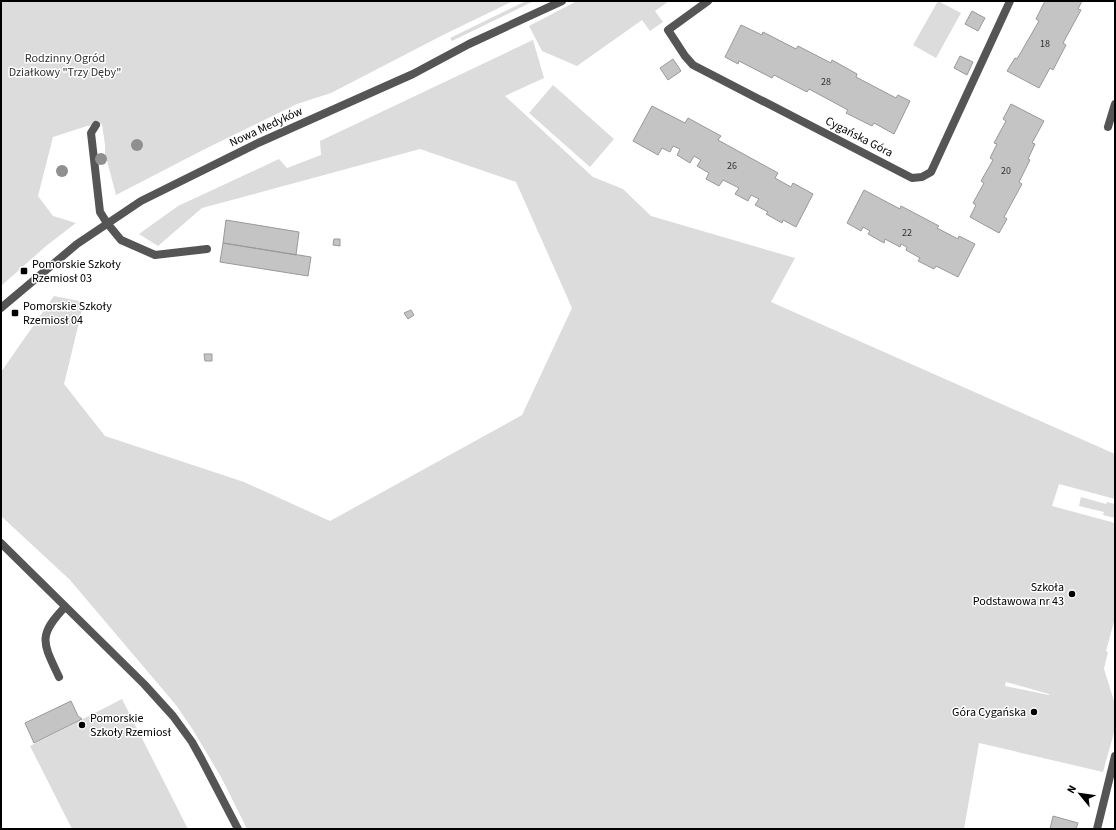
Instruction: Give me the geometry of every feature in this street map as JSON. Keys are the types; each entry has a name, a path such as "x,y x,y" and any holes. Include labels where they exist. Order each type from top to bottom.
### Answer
{"street":[{"name":"Nowa Medyków","path":"1,308 77,244 141,202 258,143 412,74 469,44 562,1"},
{"name":"Cygańska Góra","path":"708,1 668,30 685,56 693,65 912,178 922,177 931,172 1010,1"},
{"path":"1108,126 1115,104"},
{"path":"96,125 91,133 100,212 121,240 155,255 207,249"},
{"path":"1,544 144,684 173,716 192,742 238,829"},
{"path":"59,677 45,643 46,631 53,619 65,607"},
{"path":"1097,829 1115,756"}],"green space":[{"name":"Rodzinny Ogród Działkowy \"Trzy Dęby\"","path":"1,1 513,1 443,35 331,93 297,104 116,195 105,153 102,124 87,126 53,137 38,196 53,216 76,223 46,246 1,286"},
{"path":"526,1 534,1 452,41 450,38"},
{"path":"577,1 669,1 655,11 663,22 650,31 642,20 577,66 542,51 529,26"},
{"path":"938,1 961,13 936,58 913,45"},
{"path":"533,40 544,78 505,96 593,177 623,189 651,216 795,258 771,302 1115,454 1115,499 1059,484 1052,506 1115,523 1115,618 1106,651 1108,652 1104,669 1115,704 1115,729 1103,772 979,743 964,829 247,829 221,777 176,705 70,580 1,516 1,372 54,296 84,302 64,384 105,436 244,482 330,521 522,415 572,308 516,182 420,149 202,208 158,246 139,234 178,206 279,159 287,168 321,155 320,141","holes":["1006,682 1049,695 1005,686"]},
{"path":"553,85 614,139 590,167 529,113"},
{"path":"1081,497 1106,504 1107,502 1115,504 1115,518 1103,515 1104,512 1079,506"},
{"path":"122,699 188,829 72,829 30,746"}],"building":[{"path":"1045,1 1082,1 1078,9 1081,10 1063,43 1066,45 1053,70 1050,68 1039,88 1007,71 1015,58 1017,59 1039,21 1036,19"},
{"path":"972,11 985,18 978,31 965,24"},
{"path":"741,25 762,35 763,32 796,49 798,46 831,63 832,60 857,74 856,77 896,98 898,95 910,101 894,134 874,123 872,126 846,113 848,110 809,89 807,92 774,75 772,78 739,61 738,64 725,57"},
{"path":"960,56 973,62 967,75 954,68"},
{"path":"673,59 681,71 668,80 660,68"},
{"path":"1011,104 1044,121 1032,143 1035,144 1028,159 1030,160 1019,182 1022,184 1004,217 1007,219 999,233 970,217 976,205 973,203 984,183 981,181 993,160 990,158 997,144 994,143 1006,121 1003,119"},
{"path":"652,106 685,123 688,118 721,136 718,140 778,173 775,178 791,187 793,183 813,194 796,227 783,220 782,223 766,214 768,212 755,205 759,199 751,195 748,201 735,194 739,188 723,180 719,186 706,179 709,173 697,166 701,160 694,156 690,163 677,155 680,149 673,146 670,152 662,148 658,155 633,141"},
{"path":"864,190 900,209 901,206 939,226 937,228 958,239 959,236 975,244 958,277 936,266 934,269 918,261 920,258 906,250 907,247 901,244 900,247 885,239 884,243 868,234 870,231 863,227 861,231 847,223"},
{"path":"226,220 299,232 296,255 223,243"},
{"path":"334,239 340,239 340,246 333,245"},
{"path":"223,243 311,257 308,276 220,262"},
{"path":"411,310 414,315 408,319 404,313"},
{"path":"204,354 212,354 212,361 205,361"},
{"path":"71,701 78,716 82,719 34,743 25,723"},
{"path":"1053,816 1078,823 1076,829 1050,829"}],"place":[{"name":"Pomorskie Szkoły Rzemiosł 03","path":"24,271"},
{"name":"Pomorskie Szkoły Rzemiosł 04","path":"15,313"},
{"name":"Szkoła Podstawowa nr 43","path":"1072,594"},
{"name":"Góra Cygańska","path":"1034,712"},
{"name":"Pomorskie Szkoły Rzemiosł","path":"82,725"}]}
